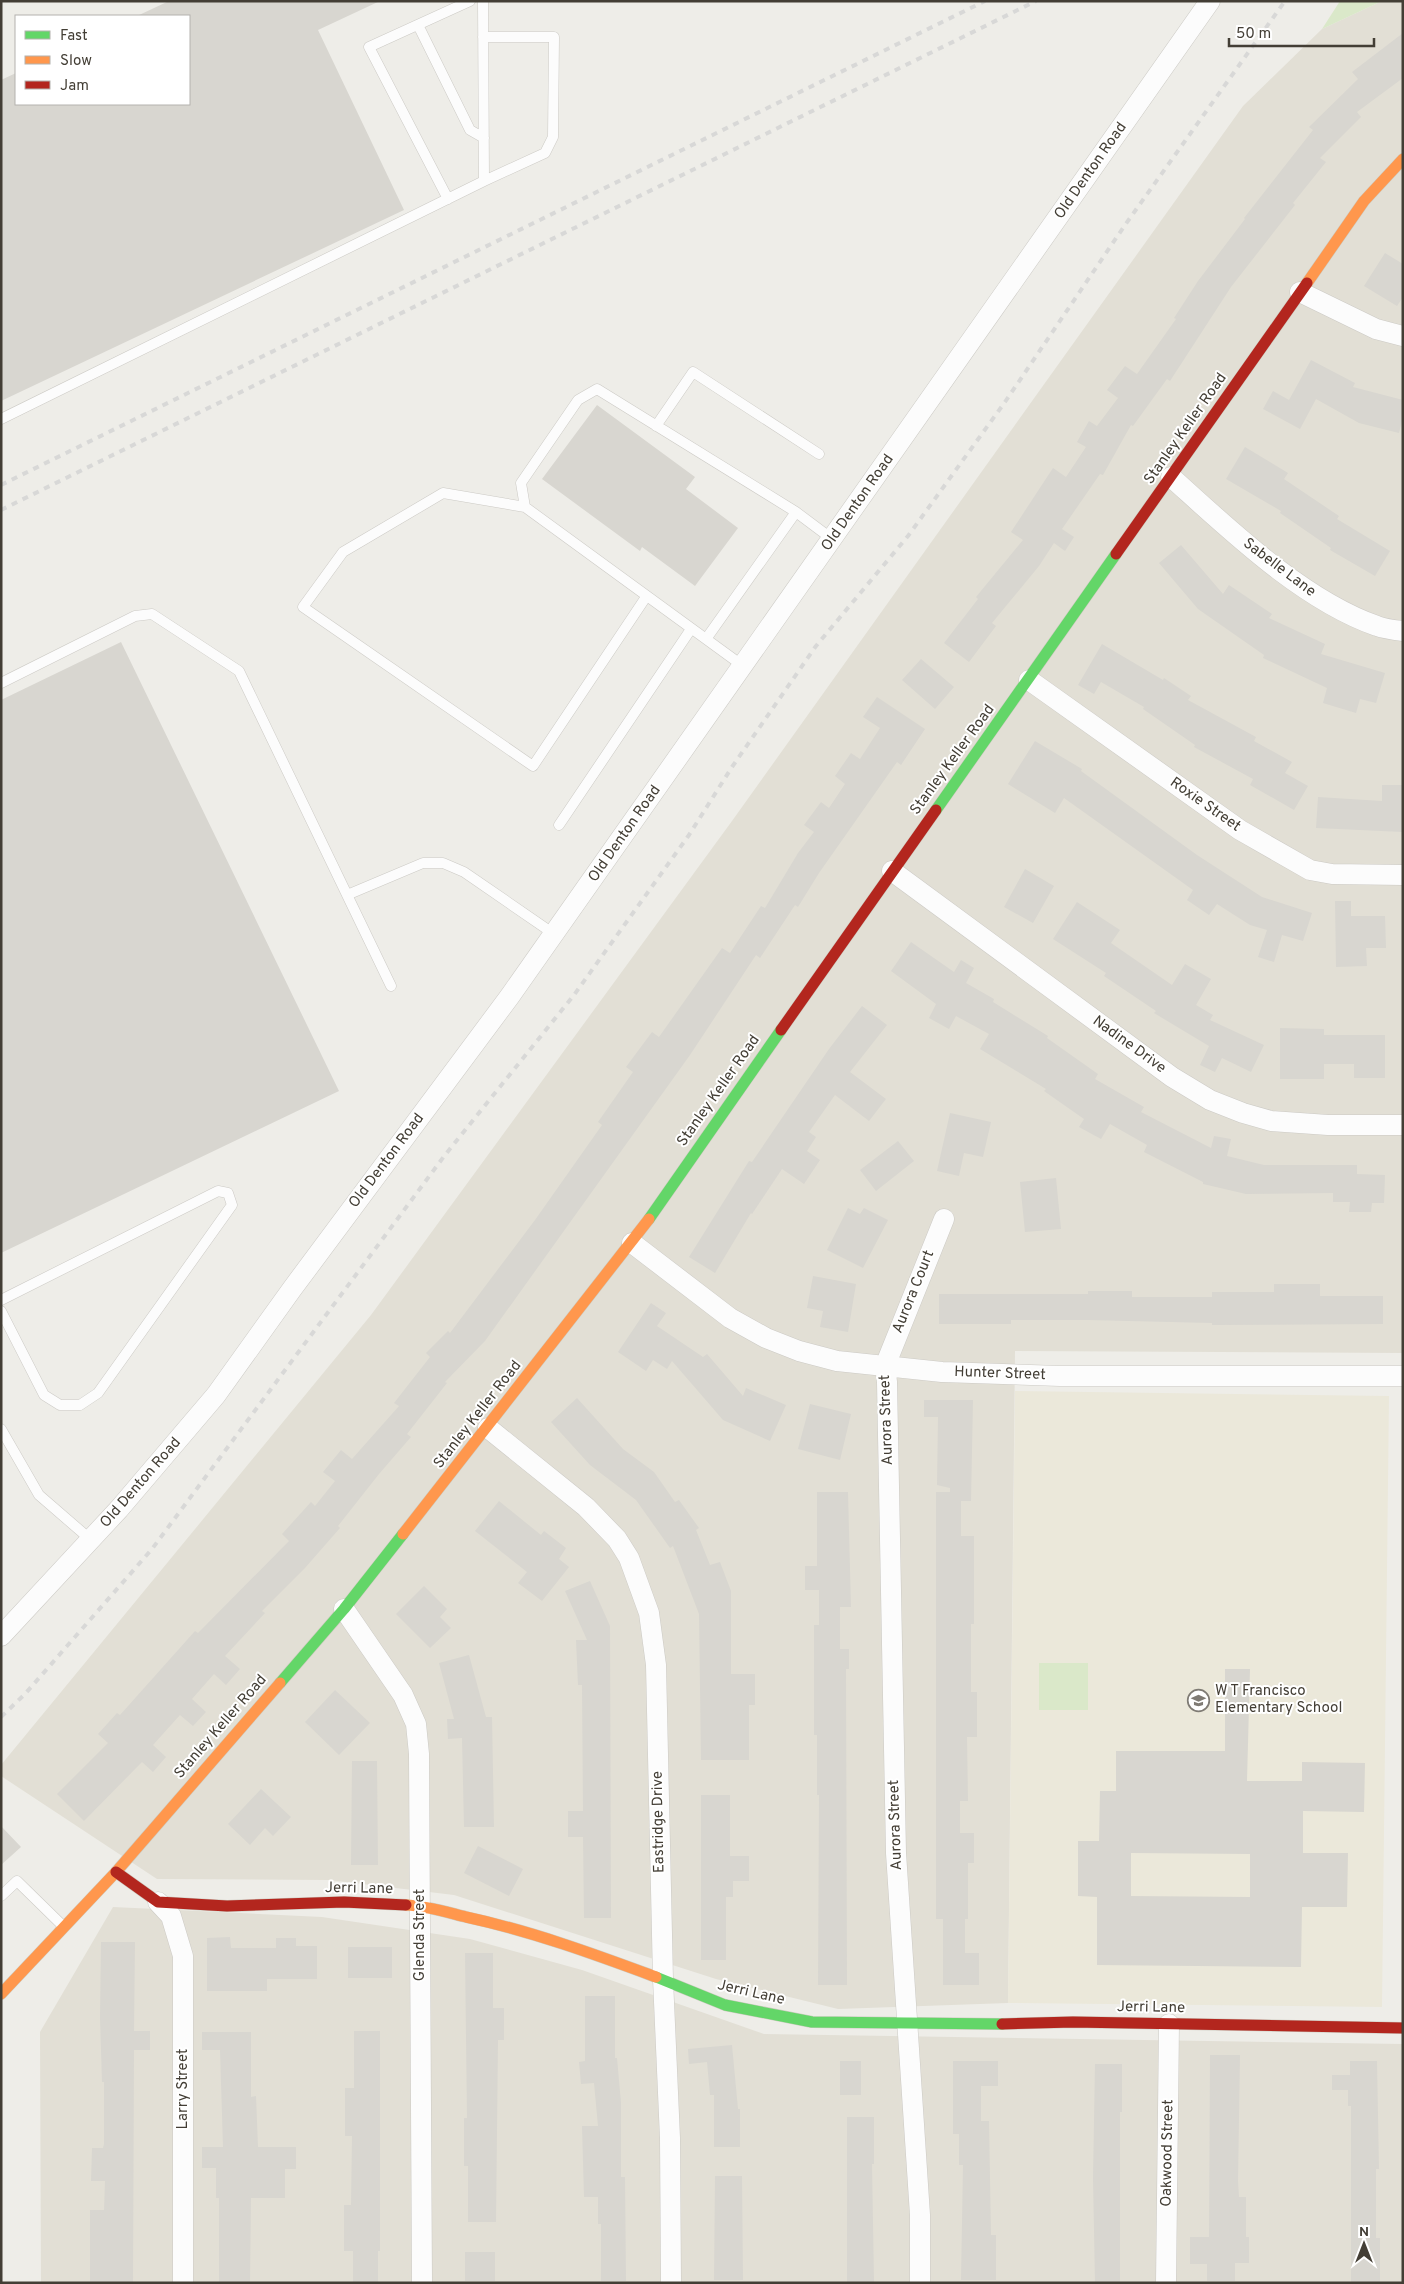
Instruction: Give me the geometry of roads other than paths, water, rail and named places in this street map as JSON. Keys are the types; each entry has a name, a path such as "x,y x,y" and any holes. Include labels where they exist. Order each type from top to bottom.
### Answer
{"street":[{"name":"Old Denton Road","path":"1,1636 91,1540 216,1395 554,934 1210,1"},
{"name":"Stanley Keller Road","path":"1,1994 116,1872 344,1609 632,1243 1364,201 1403,159"},
{"path":"1300,292 1376,329 1403,336"},
{"name":"Sabelle Lane","path":"1171,477 1250,547 1319,598 1378,627 1403,631"},
{"name":"Roxie Street","path":"1029,680 1240,830 1310,870 1332,874 1403,875"},
{"name":"Nadine Drive","path":"892,871 1172,1077 1210,1100 1270,1122 1328,1125 1403,1125"},
{"name":"Aurora Court","path":"884,1366 944,1219"},
{"name":"Hunter Street","path":"632,1243 730,1318 766,1338 799,1351 837,1361 942,1372 1060,1376 1403,1376"},
{"name":"Aurora Street","path":"884,1366 887,1382 896,1853 920,2215 920,2283"},
{"name":"Eastridge Drive","path":"488,1428 586,1507 617,1539 629,1558 650,1613 656,1665 662,1979 670,2138 670,2283"},
{"name":"Glenda Street","path":"344,1609 403,1695 416,1724 419,1754 422,2283"},
{"path":"116,1872 158,1902"},
{"name":"Jerri Lane","path":"158,1902 227,1906 344,1902 420,1906 486,1921 553,1940 662,1979 725,2005 802,2020 965,2025 1074,2022 1403,2028"},
{"name":"Larry Street","path":"158,1902 171,1916 183,1956 182,2283"},
{"name":"Oakwood Street","path":"1166,2283 1169,2024"}],"lane":[{"path":"448,199 369,47 470,1"},
{"path":"483,1 484,181"},
{"path":"418,25 470,130 484,138"},
{"path":"1,419 484,181 545,153 553,137 554,37 483,37"},
{"path":"656,426 693,372 819,454"},
{"path":"525,507 521,483 578,400 597,389 796,512 832,539"},
{"path":"646,597 533,766 303,607 342,552 443,493 525,507 743,666"},
{"path":"706,639 796,512"},
{"path":"1,683 135,616 152,614 239,671 391,986"},
{"path":"559,825 691,629"},
{"path":"347,896 423,863 444,863 464,872 554,934"},
{"path":"1,1300 218,1191 228,1194 232,1205 98,1393 80,1405 60,1405 44,1395 1,1311"},
{"path":"1,1429 39,1495 91,1540"},
{"path":"1,1896 17,1881 64,1927"}],"railway":[{"path":"1,485 985,1"},
{"path":"1,510 1036,1"},
{"path":"1,1717 25,1694 152,1549 445,1155 574,995 689,835 732,767 816,646 908,536 1005,402 1125,225 1285,1"}],"place":[{"name":"W T Francisco Elementary School","path":"1199,1700"}]}
